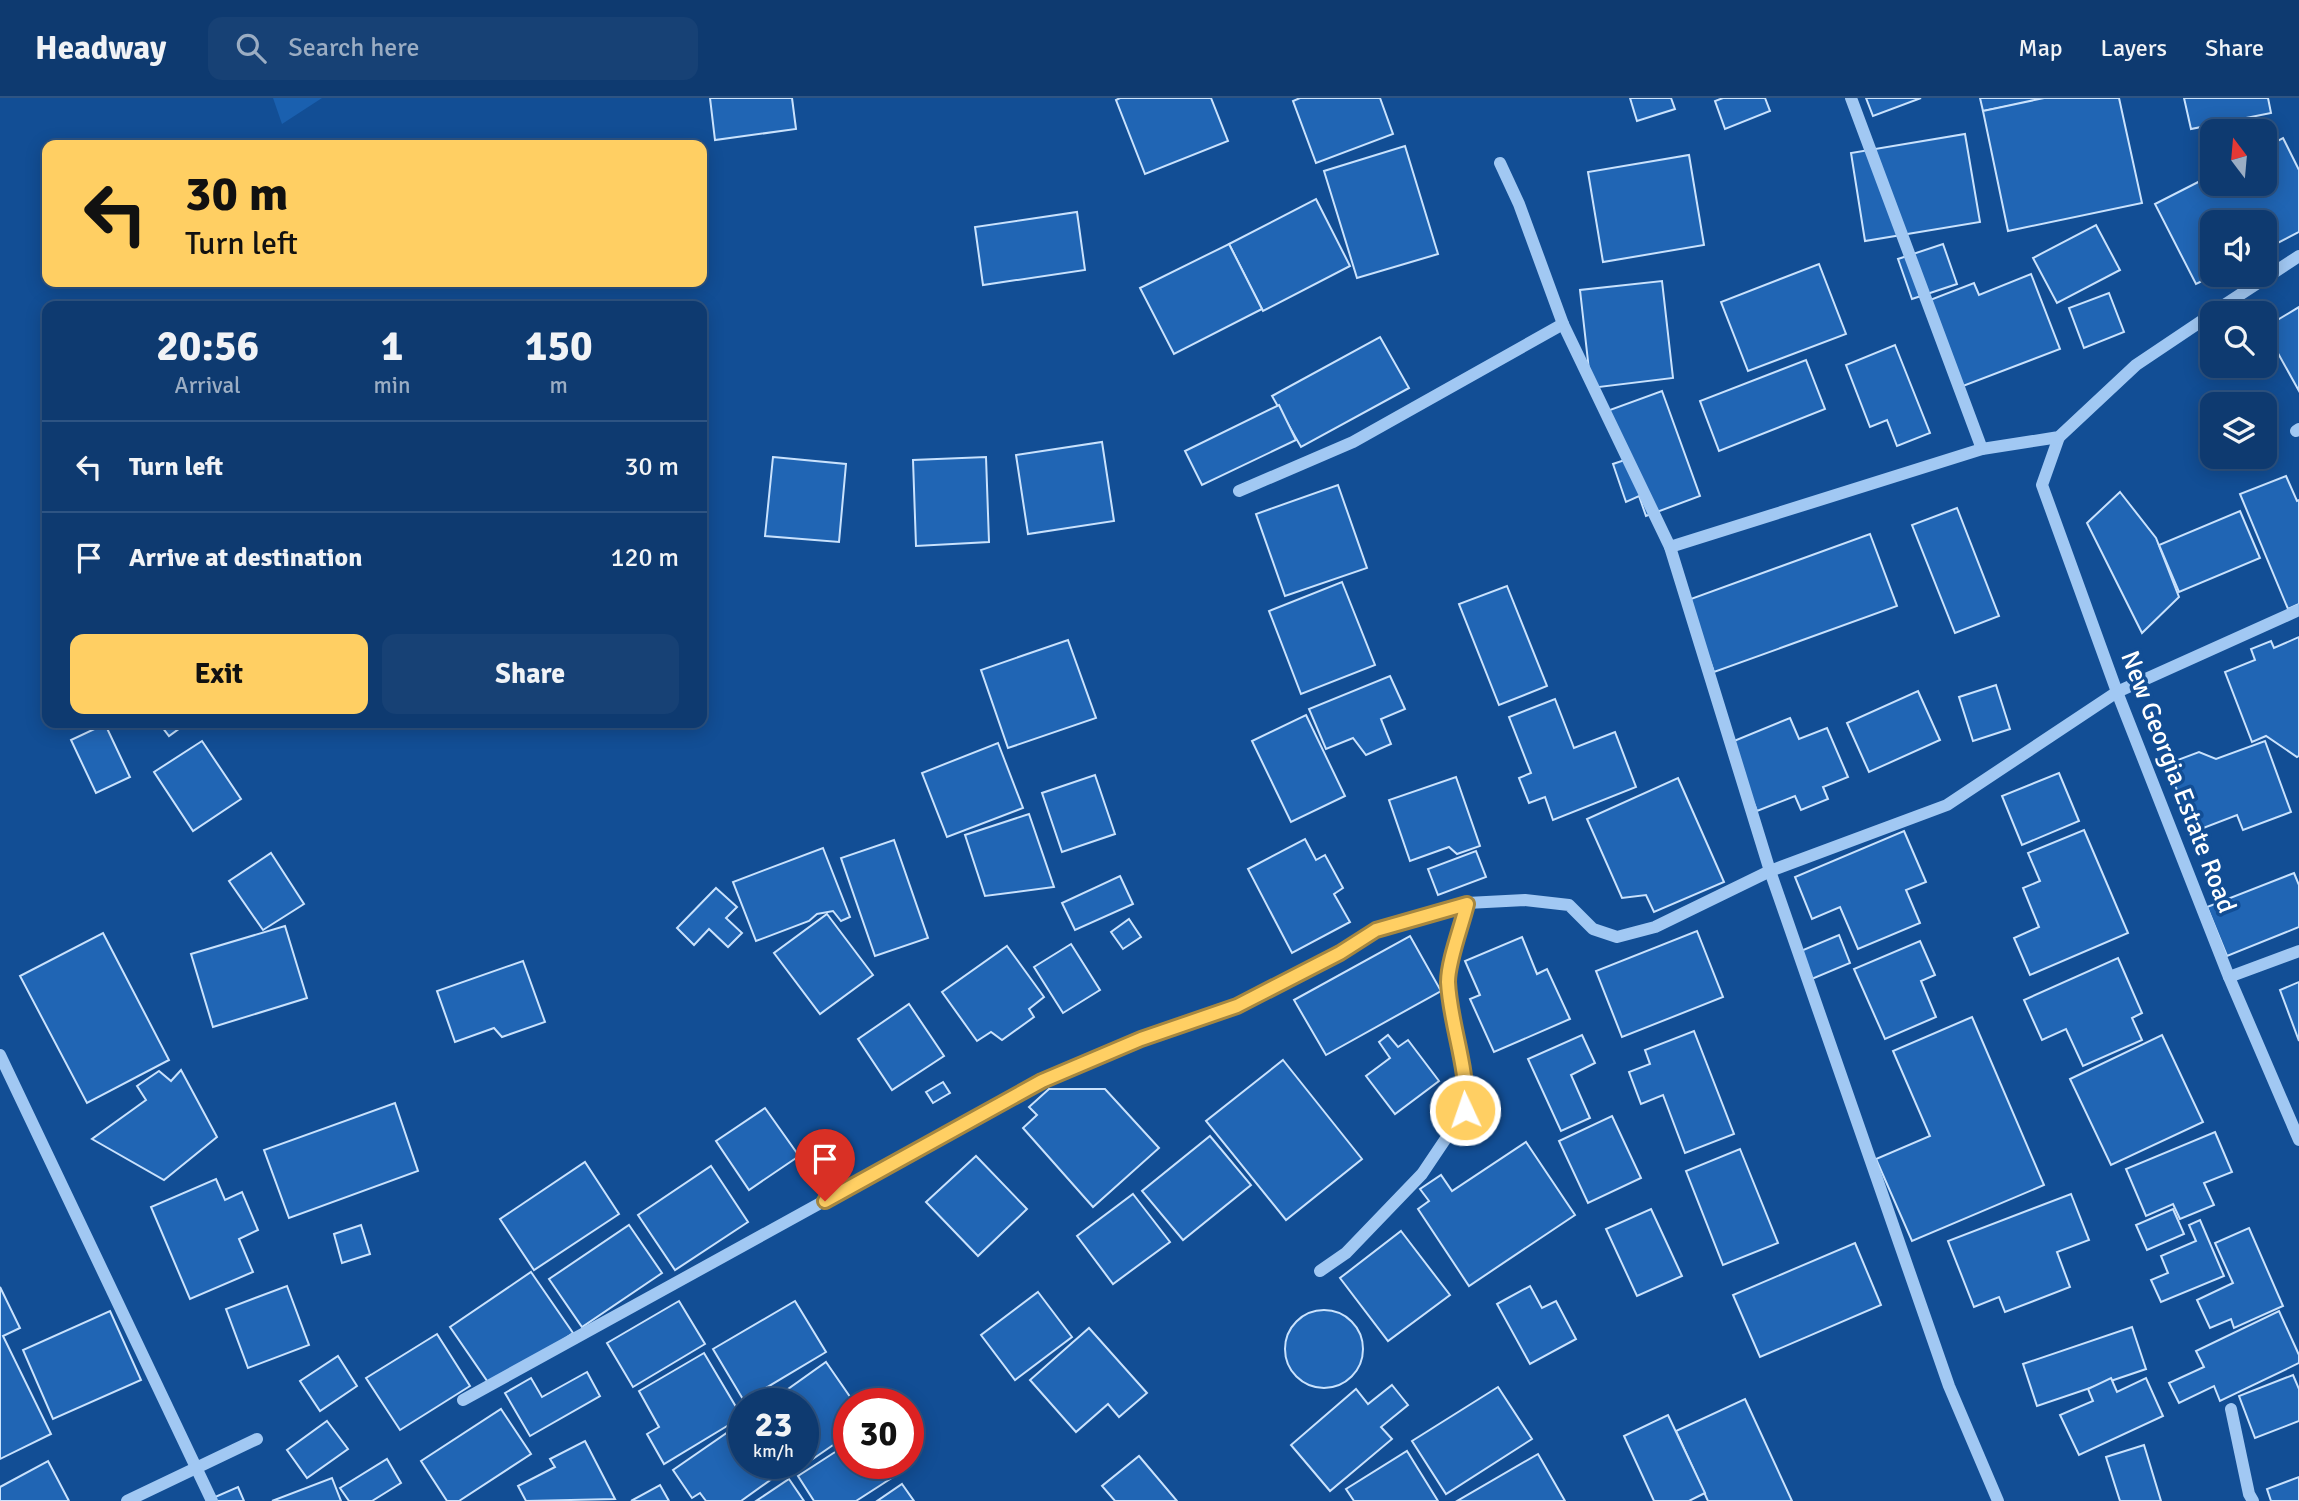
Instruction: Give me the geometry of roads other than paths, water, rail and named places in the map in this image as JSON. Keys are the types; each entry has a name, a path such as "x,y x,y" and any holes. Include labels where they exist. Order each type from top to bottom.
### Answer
{"street":[{"path":"1851,98 1982,449"},
{"path":"1500,163 1519,204 1563,324 1670,547 1770,871 1949,1386 1998,1501"},
{"path":"2230,301 2299,256"},
{"path":"1670,547 1982,449 2059,437 2136,365 2200,321"},
{"path":"1239,491 1353,442 1563,324"},
{"name":"New Georgia Estate Road","path":"2059,437 2042,485 2117,692 2230,977 2296,1126 2299,1140"},
{"path":"463,1400 1042,1081 1141,1039 1237,1006 1340,953 1376,930 1467,904 1525,900 1569,905 1593,929 1617,937 1655,927 1770,871 1947,805 2117,692 2299,610"},
{"path":"1321,1271 1346,1253 1422,1174 1465,1110 1467,1090 1448,979 1467,904"},
{"path":"2230,977 2299,951"},
{"path":"0,1055 212,1501"},
{"path":"2231,1409 2249,1494 2253,1501"},
{"path":"127,1501 257,1439"}]}
